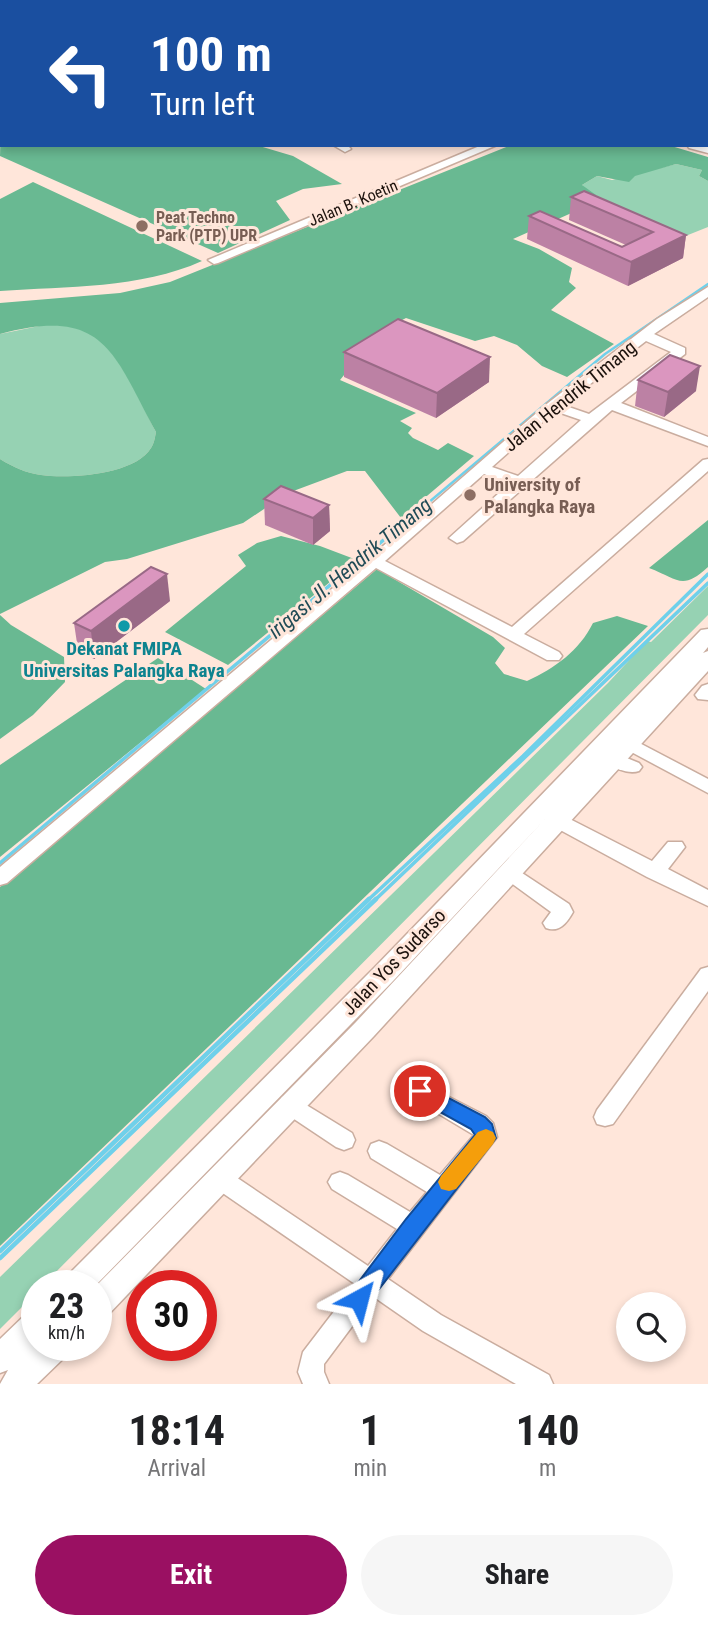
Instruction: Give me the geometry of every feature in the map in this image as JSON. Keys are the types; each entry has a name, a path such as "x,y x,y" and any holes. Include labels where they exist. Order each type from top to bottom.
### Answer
{"main road":[{"name":"Jalan Yos Sudarso","path":"93,1270 393,979 708,635"},
{"name":"Jalan Yos Sudarso","path":"112,1290 365,1028 393,979 416,974 558,820 624,756 708,658"},
{"path":"0,1359 21,1339"},
{"path":"15,1384 39,1361"}],"street":[{"name":"Jalan B. Koetin","path":"215,260 487,147"},
{"name":"Jalan Hendrik Timang","path":"0,878 553,405 645,335 686,312 708,291"},
{"path":"457,538 591,419 680,351 645,335"},
{"path":"610,404 708,442"},
{"path":"553,405 591,419"},
{"path":"513,635 708,463"},
{"path":"482,468 519,482"},
{"path":"373,561 554,656"},
{"path":"624,756 708,787"},
{"path":"558,820 654,872 707,897"},
{"path":"654,872 675,848"},
{"path":"510,872 562,909 563,912 553,923"},
{"path":"605,1118 708,975"},
{"path":"316,1384 310,1372 312,1360 413,1226 486,1138 485,1130 478,1123 420,1091"},
{"path":"290,1104 344,1140"},
{"path":"379,1151 443,1189"},
{"path":"219,1178 432,1323 540,1384"},
{"path":"340,1182 413,1226"}],"green space":[{"path":"0,147 263,147 293,156 342,184 303,189 276,201 290,220 218,253 0,156"},
{"path":"506,147 675,147 708,157 708,181 699,176 702,170 676,164 635,176 629,182 597,176 582,185 596,195 594,203 513,239 539,249 572,268 569,282 576,288 551,310 614,344 567,377 542,366 517,345 494,336 475,341 406,318 379,332 340,380 416,413 400,421 412,428 408,433 413,438 438,450 448,443 474,456 401,518 365,471 347,471 288,493 243,523 127,559 105,562 0,614 0,459 30,473 41,475 100,473 131,464 143,457 152,446 156,432 128,379 101,343 84,332 63,326 35,327 0,334 0,303 120,293 170,282"},
{"path":"676,164 702,170 699,176 708,181 708,227 673,241 594,203 582,185 597,176 612,180"},
{"path":"33,182 202,261 154,277 103,285 0,291 0,199"},
{"path":"44,325 82,329 98,338 109,349 127,376 156,432 152,446 143,457 131,464 100,473 67,476 30,473 0,459 0,334"},
{"path":"708,520 708,567 686,581 649,568"},
{"path":"281,536 320,546 357,560 228,665 165,632 246,566 238,555 257,543"},
{"path":"377,569 493,637 505,648 495,663 504,674 527,681 565,658 581,642 593,623 617,616 648,626 0,1246 0,887"},
{"path":"708,586 708,615 58,1270 21,1270 21,1308 0,1329 0,1277 608,683 647,641 651,642"},
{"path":"0,615 11,625 64,657 65,682 33,715 0,739"},
{"path":"158,658 206,689 0,857 0,765"}],"building":[{"path":"584,191 686,235 631,262 529,216 540,211 622,247 653,232 571,197"},
{"path":"398,319 490,357 437,393 344,352"},
{"path":"670,355 700,366 668,392 638,380"},
{"path":"281,486 329,505 313,518 264,499"},
{"path":"151,567 167,574 91,631 74,623"}],"waterway":[{"name":"irigasi Jl. Hendrik Timang","path":"403,524 605,354 708,284"},
{"name":"irigasi Jl. Hendrik Timang","path":"0,863 405,522"},
{"path":"367,901 523,756 708,574"},
{"path":"374,901 708,583"},
{"path":"0,1251 369,899"},
{"path":"0,1258 376,899"}],"slow traffic":[{"path":"449,1182 486,1138"}],"place":[{"name":"Peat Techno Park (PTP) UPR","path":"142,226"},
{"name":"University of Palangka Raya","path":"470,495"},
{"name":"Dekanat FMIPA Universitas Palangka Raya","path":"124,626"}],"route":[{"path":"359,1299 413,1226 486,1138 485,1130 478,1123 420,1091"}]}
